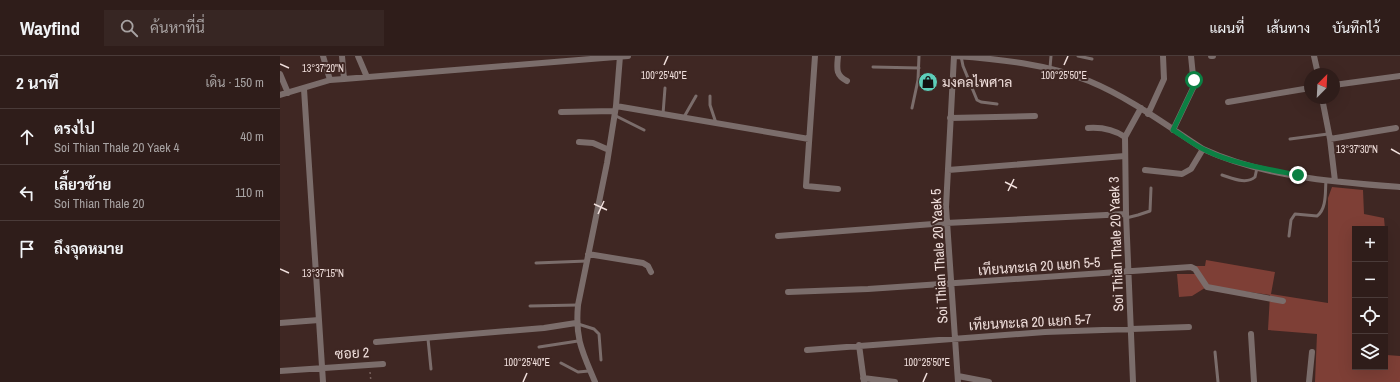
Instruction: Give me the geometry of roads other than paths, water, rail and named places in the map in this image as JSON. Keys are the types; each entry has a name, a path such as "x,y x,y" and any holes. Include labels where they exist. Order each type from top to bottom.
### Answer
{"street":[{"path":"323,56 330,80"},
{"path":"342,56 344,79"},
{"path":"358,56 367,77"},
{"path":"595,382 578,341 576,323 578,305 609,150 615,110 620,56"},
{"path":"280,95 330,80 628,56"},
{"path":"815,56 806,186 838,189"},
{"path":"838,56 837,72 839,76 847,81"},
{"path":"954,56 975,57 1050,68 1089,81 1141,108 1203,150 1217,155 1258,167 1326,181 1400,187"},
{"name":"Soi Thian Thale 20 Yaek 5","path":"954,56 946,223 958,379"},
{"path":"1148,114 1164,79 1163,56"},
{"path":"1173,130 1194,86 1191,56"},
{"path":"1314,56 1317,68"},
{"path":"280,75 288,93"},
{"path":"1340,84 1400,76"},
{"path":"304,88 324,382"},
{"path":"1228,102 1304,89"},
{"path":"1323,104 1330,137 1335,181"},
{"name":"Soi Thian Thale 20 Yaek 3","path":"1132,382 1126,216 1125,137 1141,108"},
{"path":"561,112 615,110 663,114 809,139"},
{"path":"950,118 1035,116"},
{"path":"1088,128 1101,127 1115,131 1125,137"},
{"path":"1330,137 1396,128"},
{"path":"579,142 593,143 609,150"},
{"path":"1145,170 1182,174 1191,169 1203,150"},
{"path":"948,170 1125,156"},
{"path":"778,236 946,223 1126,216"},
{"path":"588,257 643,263 648,266 651,272"},
{"name":"เทียนทะเล 20 แยก 5-5","path":"788,292 1191,267 1195,269 1207,287 1283,301"},
{"path":"280,323 319,320"},
{"path":"376,342 544,328 576,323"},
{"name":"เทียนทะเล 20 แยก 5-7","path":"806,350 1054,332 1189,327"},
{"path":"1251,334 1254,382"},
{"path":"859,345 864,380 895,382"},
{"path":"1310,382 1312,352"},
{"name":"ซอย 2","path":"280,371 383,364"},
{"path":"958,379 989,382"}],"lane":[{"path":"912,108 919,68 919,56"},
{"path":"961,56 963,66 977,100 997,104"},
{"path":"1050,68 1051,56"},
{"path":"1078,56 1092,59"},
{"path":"873,66 919,68"},
{"path":"663,114 665,88"},
{"path":"684,118 696,96"},
{"path":"710,96 710,105 716,123"},
{"path":"615,110 644,130"},
{"path":"1290,139 1330,137"},
{"path":"1222,175 1244,181 1250,180 1255,177 1258,167"},
{"path":"1289,236 1291,220 1294,214 1317,216 1321,213 1323,208 1326,181"},
{"path":"1126,216 1138,216 1150,211 1151,188"},
{"path":"536,263 588,257"},
{"path":"530,306 578,305"},
{"path":"576,323 594,329 599,334 601,360"},
{"path":"428,338 431,369"},
{"path":"539,347 578,341"},
{"path":"1215,352 1218,382"},
{"path":"561,363 578,372 590,371"}],"place":[{"name":"มงคลไพศาล","path":"928,82"}]}
